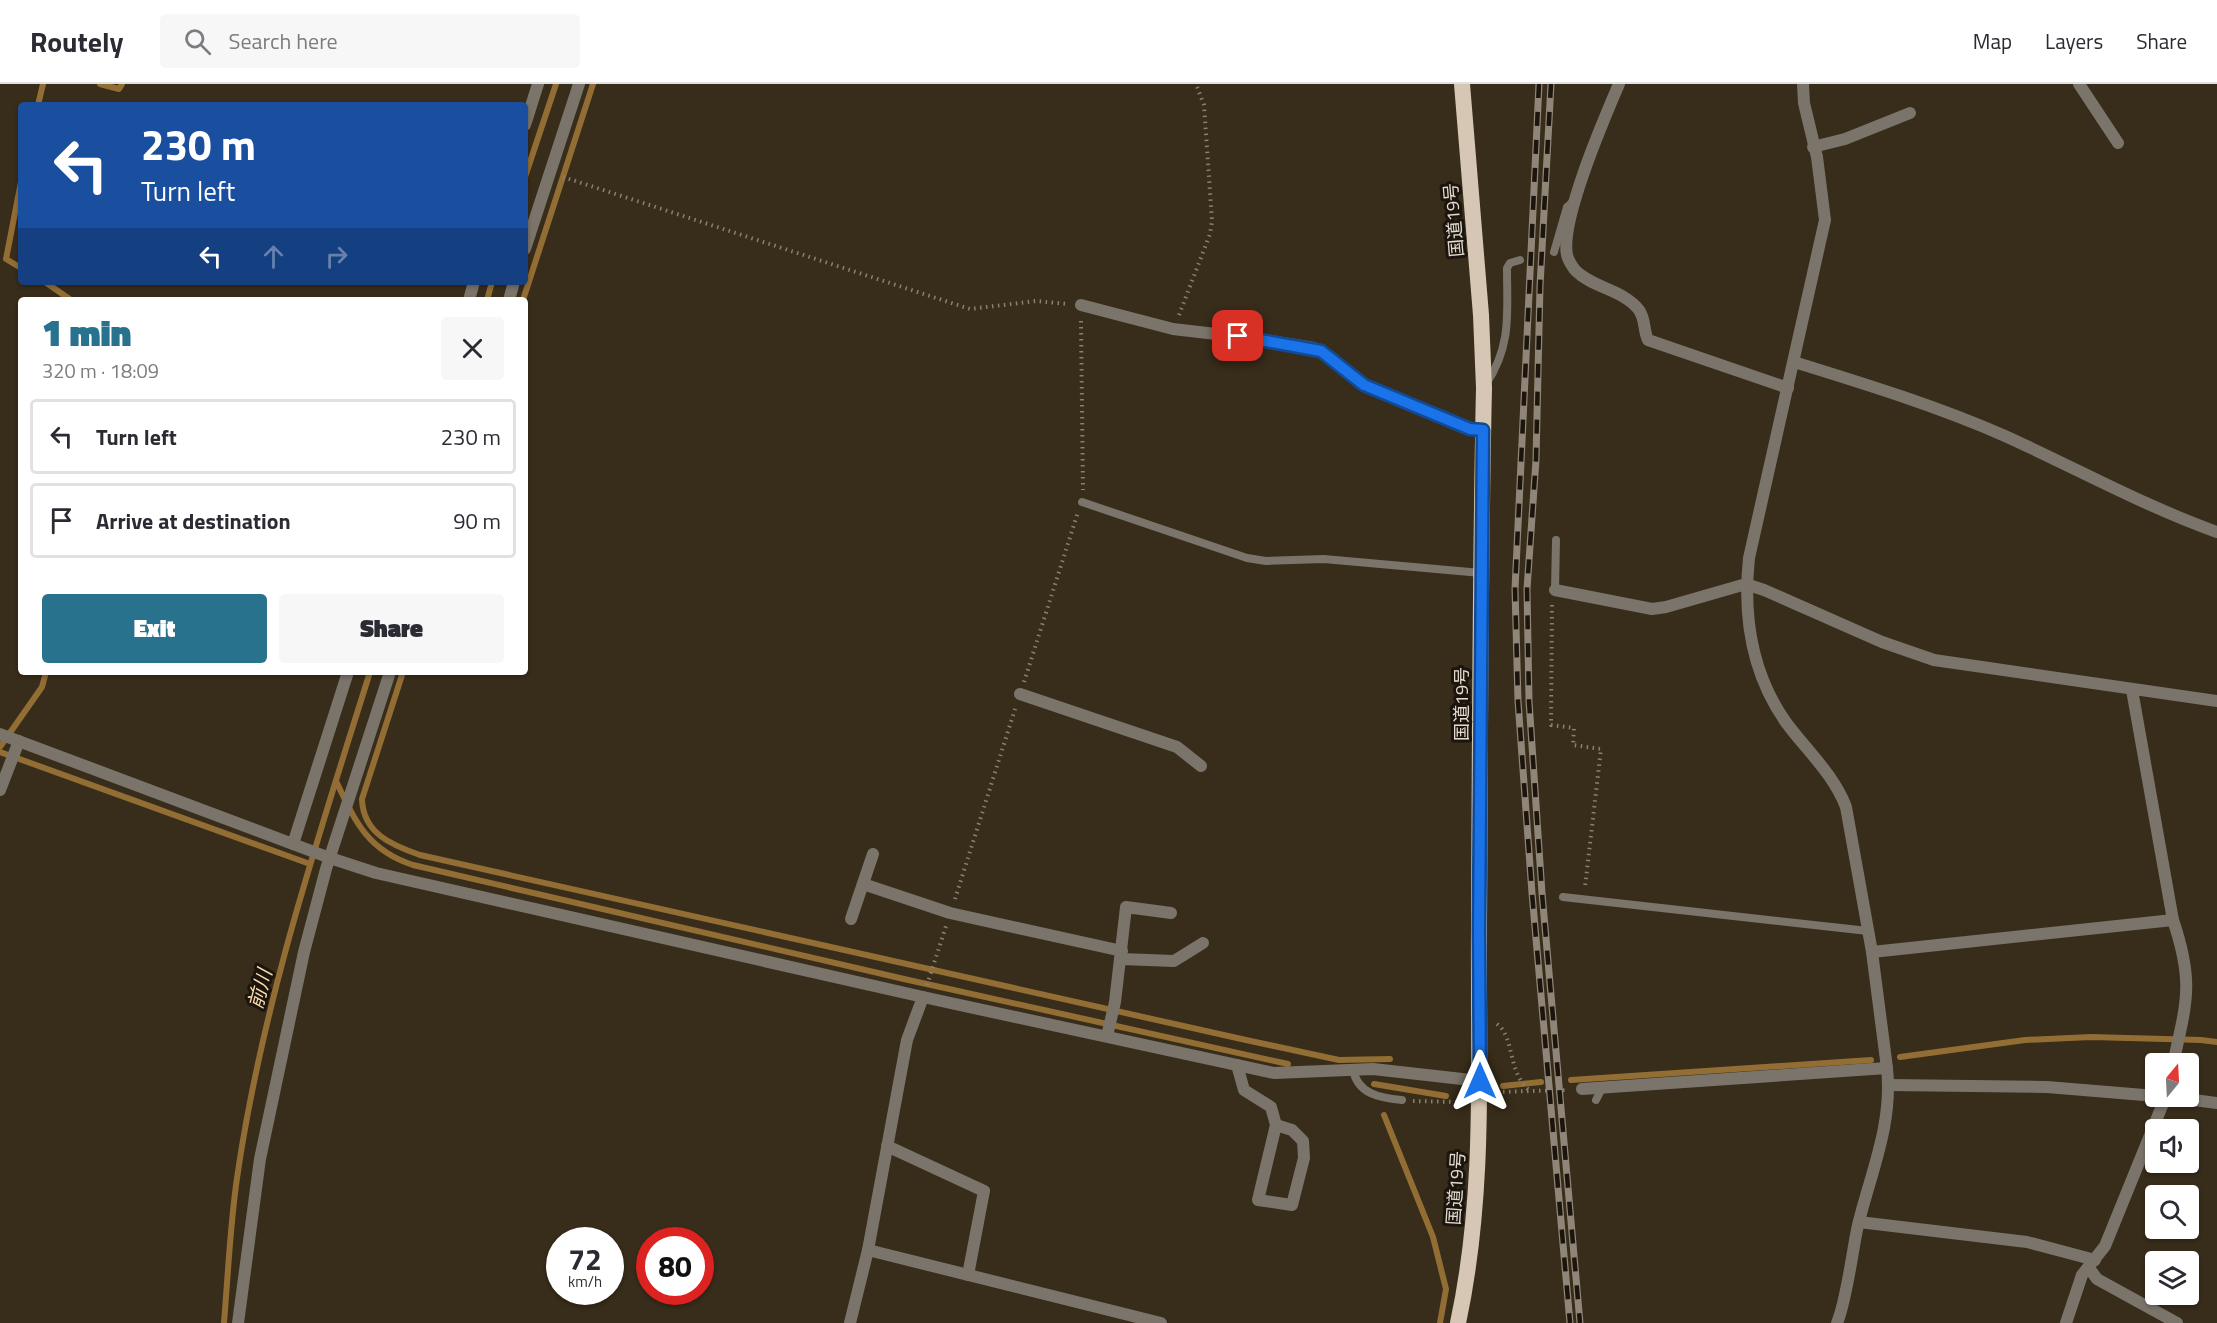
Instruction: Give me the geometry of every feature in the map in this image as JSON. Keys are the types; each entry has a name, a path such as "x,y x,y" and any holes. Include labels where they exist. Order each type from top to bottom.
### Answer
{"highway":[{"name":"国道19号","path":"1458,1323 1468,1275 1477,1177 1480,1081 1479,932 1484,388 1481,315 1462,84"}],"street":[{"path":"528,116 538,84"},
{"path":"528,240 579,84"},
{"path":"1619,84 1576,200 1569,231 1567,256 1577,272 1638,309 1645,323 1648,340 1788,388"},
{"path":"1803,84 1804,103 1817,157 1825,220 1749,558 1746,584 1748,631 1770,694 1785,720 1840,790 1846,807 1872,952 1887,1068 1889,1085 1884,1133 1859,1222 1837,1323"},
{"path":"2079,84 2118,143"},
{"path":"1813,147 1845,140 1910,113"},
{"path":"1081,305 1173,329 1314,348 1331,357 1364,385 1470,429 1483,430"},
{"path":"1794,362 1874,386 2004,435 2176,518 2217,532"},
{"path":"1555,590 1652,609 1746,584 1882,642 1934,660 2217,701"},
{"path":"298,846 347,675"},
{"path":"238,1323 260,1159 284,1037 326,856 345,818 389,675"},
{"path":"2132,690 2174,920 2184,953 2188,994 2176,1053"},
{"path":"1020,694 1177,747 1201,766"},
{"path":"0,734 376,873 923,997 1274,1073 1353,1069 1385,1070 1480,1081"},
{"path":"0,790 19,741"},
{"path":"851,919 873,854"},
{"path":"863,884 950,913 1122,956 1174,961 1203,943"},
{"path":"1107,1036 1122,956 1126,906 1171,913"},
{"path":"1872,952 2174,920"},
{"path":"850,1323 868,1250 908,1040 923,997"},
{"path":"1238,1065 1244,1090 1271,1107 1276,1125 1258,1200 1292,1205 1304,1158 1303,1141 1292,1130 1276,1125"},
{"path":"1582,1089 1887,1068"},
{"path":"1889,1085 2047,1088 2145,1095"},
{"path":"2199,1101 2217,1103"},
{"path":"2066,1323 2082,1275 2092,1264 2112,1230 2162,1107"},
{"path":"887,1146 984,1191 968,1275"},
{"path":"1859,1222 2027,1242 2092,1264"},
{"path":"868,1250 1161,1323"},
{"path":"2092,1264 2097,1279 2177,1323"}],"lane":[{"path":"1554,252 1567,207 1576,200"},
{"path":"1484,388 1499,365 1504,345 1507,268 1510,263 1520,260"},
{"path":"1082,502 1247,558 1266,561 1324,559 1482,573"},
{"path":"1555,590 1556,540"},
{"path":"1563,897 1868,931"},
{"path":"1353,1069 1359,1085 1367,1093 1402,1100"},
{"path":"1596,1100 1602,1088"}],"path":[{"path":"1173,329 1210,234 1212,221 1204,105 1196,84"},
{"path":"549,173 970,309 1036,301 1081,305 1082,502 923,997"},
{"path":"1555,590 1552,599 1551,725 1574,728 1573,745 1601,748 1584,899"},
{"path":"1497,1024 1503,1029 1508,1039 1509,1053 1520,1079 1528,1089"},
{"path":"1497,1092 1528,1089 1582,1089"},
{"path":"1402,1100 1460,1102"}],"waterway":[{"path":"39,102 43,84"},
{"path":"100,84 119,89 122,84"},
{"name":"前川","path":"528,168 556,84"},
{"path":"528,285 593,84"},
{"path":"18,197 6,259 18,266"},
{"path":"49,285 67,297"},
{"name":"前川","path":"488,297 491,285"},
{"path":"524,297 528,285"},
{"path":"0,747 42,687 45,675"},
{"name":"前川","path":"224,1323 237,1178 261,1049 293,922 369,675"},
{"path":"402,675 362,799 367,821 373,829 389,842 409,851 1339,1060 1390,1059"},
{"path":"0,752 310,864"},
{"path":"336,781 357,821 373,842 397,859 413,865 904,979 1288,1064"},
{"path":"1900,1057 2025,1040 2091,1037 2217,1042"},
{"path":"1571,1080 1871,1060"},
{"path":"1503,1086 1541,1082"},
{"path":"1374,1084 1446,1096"},
{"path":"1384,1115 1433,1237 1446,1289 1440,1323"}],"railway":[{"path":"1539,84 1515,589 1518,701 1532,893 1570,1323"},
{"path":"1551,84 1540,286 1536,460 1527,589 1529,701 1542,893 1580,1323"}],"route":[{"path":"1238,336 1314,348 1331,357 1364,385 1470,429 1483,430 1480,1081"}]}
